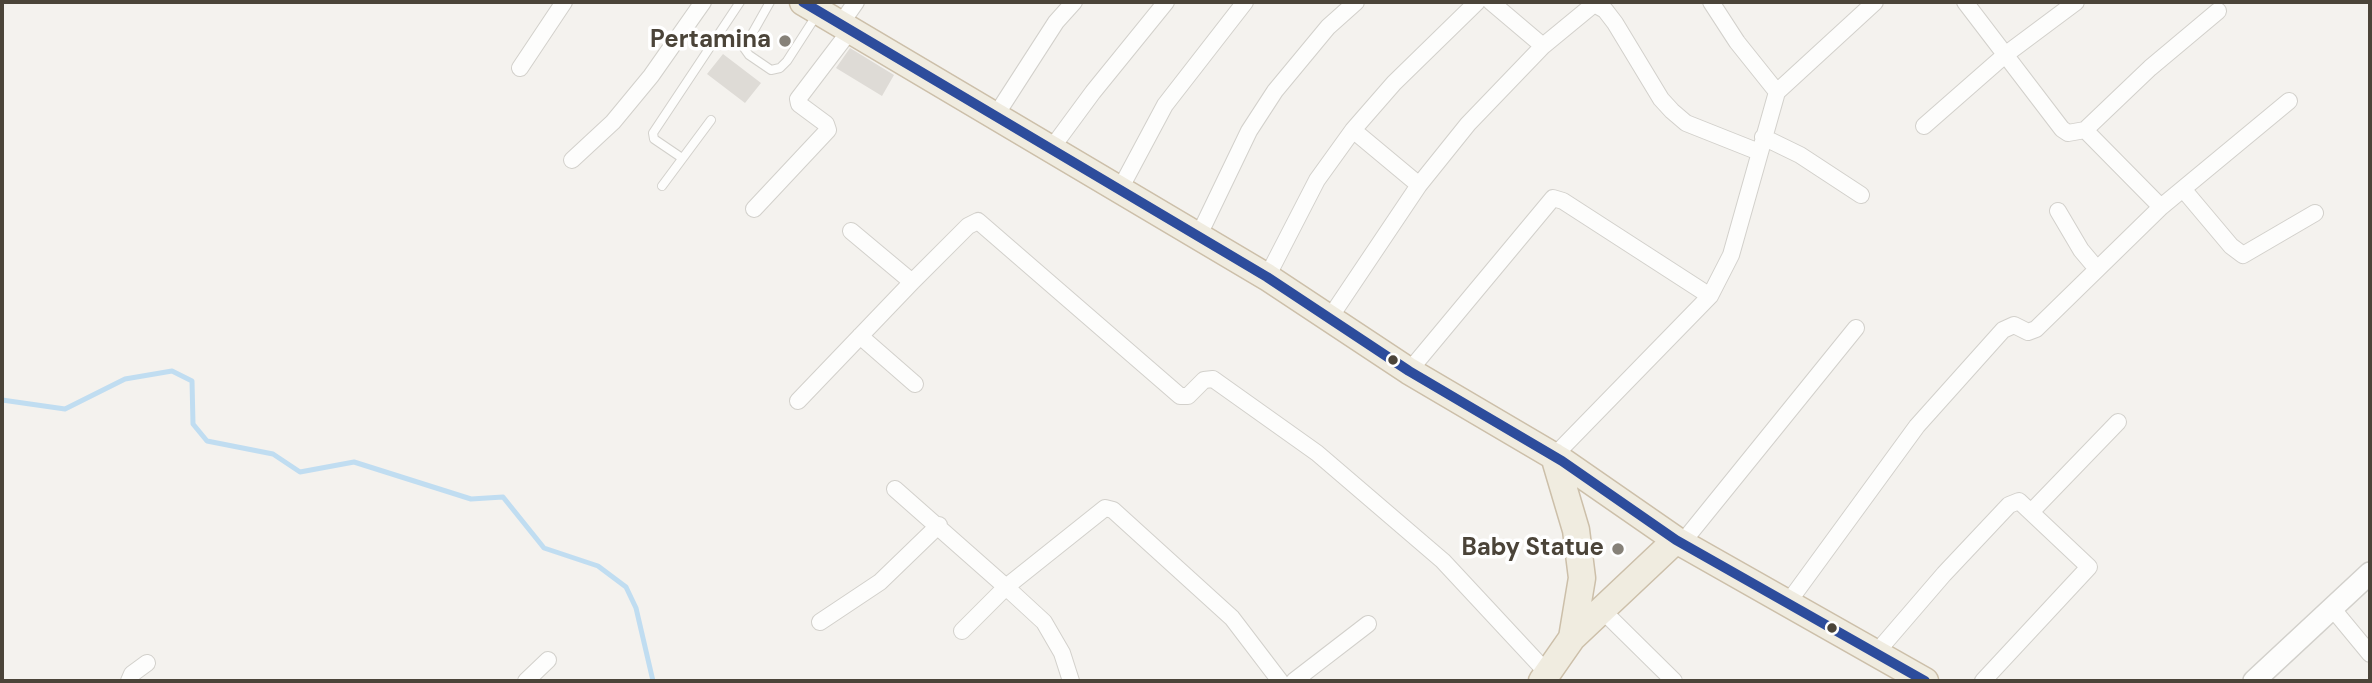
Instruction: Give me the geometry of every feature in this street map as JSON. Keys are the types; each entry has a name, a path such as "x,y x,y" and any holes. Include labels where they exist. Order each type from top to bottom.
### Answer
{"highway":[{"path":"834,13 1119,191 1267,277 1409,371 1553,456 1679,542 1925,681"},
{"path":"1553,456 1576,530 1582,578 1572,638"},
{"path":"1549,679 1572,638 1679,542"}],"street":[{"path":"520,68 564,2"},
{"path":"572,160 613,122 644,86 703,2"},
{"path":"996,115 1056,22 1074,2"},
{"path":"1051,149 1166,2"},
{"path":"1119,191 1165,105 1245,2"},
{"path":"1198,237 1249,131 1275,90 1328,27 1356,2"},
{"path":"1267,277 1317,180 1353,130 1394,83 1477,2"},
{"path":"1491,2 1544,46"},
{"path":"1711,2 1775,99"},
{"path":"1553,456 1710,296 1731,255 1775,99 1875,2"},
{"path":"1965,2 2068,133 2085,130 2150,68 2218,11"},
{"path":"1924,126 2005,55 2076,2"},
{"path":"1329,318 1419,185 1468,124 1544,46 1594,4 1605,10 1615,23 1661,99 1686,123 1763,137 1800,155 1861,195"},
{"path":"754,209 828,130 826,124 799,104 798,99 834,13"},
{"path":"1787,604 1917,426 2003,330 2014,325 2028,332 2036,329 2161,206 2289,101"},
{"path":"1353,130 1419,185"},
{"path":"2085,130 2161,206"},
{"path":"2183,189 2231,246 2243,255 2315,213"},
{"path":"1409,371 1553,198 1563,201 1710,296"},
{"path":"2058,211 2081,250 2097,269"},
{"path":"798,401 973,221 981,222 1180,396 1185,398 1204,380 1213,379 1317,453 1443,561 1549,679"},
{"path":"851,231 912,282"},
{"path":"1679,542 1856,328"},
{"path":"860,336 915,384"},
{"path":"2032,511 2118,422"},
{"path":"895,489 939,526 1051,631 1071,681"},
{"path":"1877,653 1944,574 2008,505 2019,501 2089,567 1983,681"},
{"path":"962,631 1006,587 1105,508 1109,508 1231,618 1280,681"},
{"path":"820,622 880,582 939,526"},
{"path":"2254,681 2370,573"},
{"path":"2332,608 2370,654"},
{"path":"1602,610 1674,681"},
{"path":"1294,681 1368,624"},
{"path":"526,681 548,660"},
{"path":"130,681 132,674 147,663"}],"lane":[{"path":"682,158 654,139 653,133 740,2"},
{"path":"770,2 744,48 749,55 771,70 780,68 834,13"},
{"path":"662,186 711,120"}],"building":[{"path":"850,48 894,75 882,96 836,68"},
{"path":"723,54 761,83 745,103 707,74"}],"waterway":[{"path":"2,400 65,409 125,379 172,371 192,381 193,424 207,441 273,454 300,472 354,462 471,499 503,497 544,548 598,566 626,587 636,608 653,681"}],"transit line":[{"path":"803,2 1267,277 1409,371 1562,461 1676,540 1925,681"}],"place":[{"name":"Pertamina","path":"785,41"},
{"name":"Baby Statue","path":"1618,549"}]}
